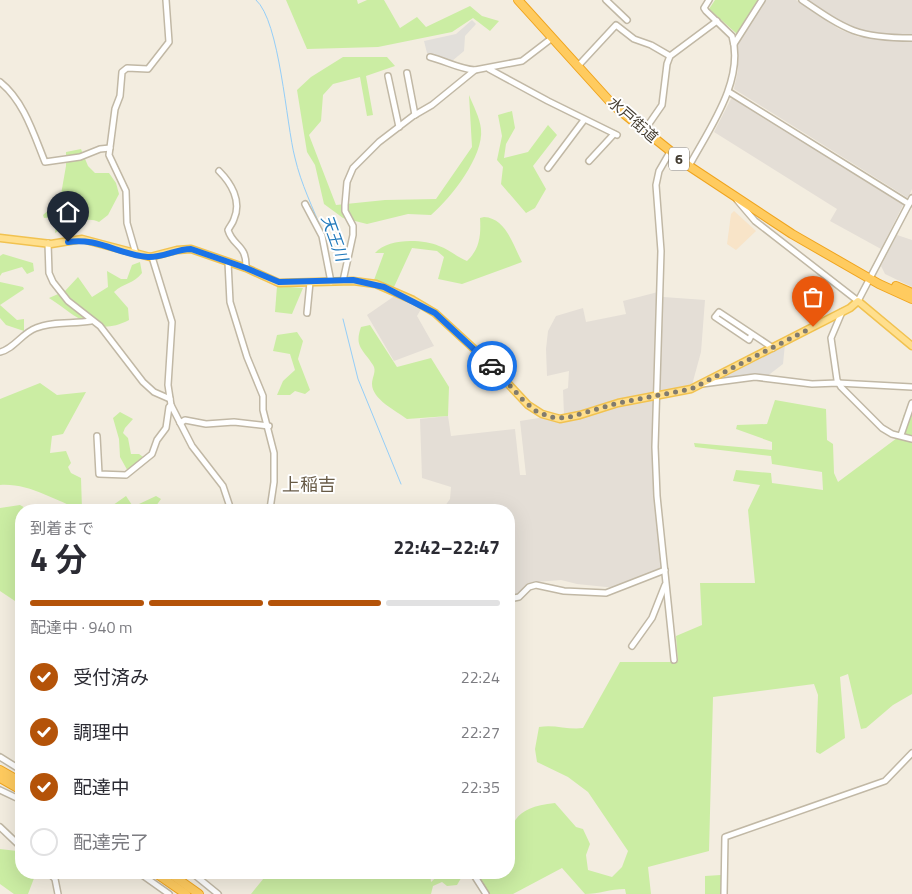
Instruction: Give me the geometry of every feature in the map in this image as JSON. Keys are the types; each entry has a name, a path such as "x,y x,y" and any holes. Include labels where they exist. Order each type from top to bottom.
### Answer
{"highway":[{"name":"水戸街道","path":"518,0 613,105 643,132 737,200 870,278 912,299"},
{"name":"水戸街道","path":"870,278 912,293"},
{"path":"0,770 15,779"},
{"path":"0,778 15,787"},
{"path":"164,879 186,894"},
{"path":"178,879 199,894"}],"main road":[{"path":"0,238 48,243 86,240 152,257 177,250 191,249 246,268 279,282 337,281 376,284 425,306 484,358 523,400 536,411 550,417 572,418 618,403 657,396 702,384 842,312 858,301 912,346"}],"street":[{"path":"136,254 127,223 126,191 110,159 110,148 115,109 120,96 122,72 127,68 148,69 169,42 166,0"},
{"path":"606,0 627,20"},
{"path":"688,166 729,92 733,76 732,36 704,8 709,0"},
{"path":"733,45 762,0"},
{"path":"802,0 833,22 855,33 881,38 912,38"},
{"path":"643,132 662,105 667,64 670,56 717,21"},
{"path":"578,66 616,25 634,39 651,45 670,56"},
{"path":"430,57 448,61 461,69 475,70 488,68 522,61 552,38"},
{"path":"488,68 584,120 615,134 589,161"},
{"path":"337,281 353,235 352,222 345,211 345,193 350,174 359,162 399,127 432,105 475,70"},
{"path":"407,73 415,115"},
{"path":"388,76 399,127"},
{"path":"0,82 12,93 29,121 45,162 80,156 100,149 110,148"},
{"path":"729,92 909,204"},
{"path":"548,168 584,120"},
{"path":"670,152 660,170 656,185 661,251 656,466 664,570 674,660"},
{"path":"219,171 229,181 234,194 235,218 228,230 232,239 246,254 246,268"},
{"path":"737,200 755,221 858,301 912,198"},
{"path":"305,204 322,236 337,281"},
{"path":"48,243 49,273 53,282 68,301 100,326 143,382 154,392 171,402"},
{"path":"152,257 172,322 168,378 171,402 192,446 223,486 229,504"},
{"path":"228,262 233,311 250,364 263,396 263,410 269,426 274,453 274,482 271,504"},
{"path":"307,313 310,282"},
{"path":"752,334 748,340 715,317 719,312 752,334 773,348"},
{"path":"842,312 831,338 838,383 858,407 882,428 912,439"},
{"path":"0,352 7,350 30,330 39,326 91,320"},
{"path":"702,384 755,377 805,384 838,383 912,387"},
{"path":"97,436 99,474 126,475 152,454 157,440 166,428 171,402"},
{"path":"901,435 912,403"},
{"path":"180,424 185,420 206,424 234,422 269,426"},
{"path":"515,598 519,597 529,586 536,585 564,591 606,593 664,570"},
{"path":"632,646 652,618 666,584"},
{"path":"724,894 725,837 885,782 912,753"},
{"path":"0,757 15,766"},
{"path":"0,790 15,797"},
{"path":"0,827 15,841"},
{"path":"55,879 58,894"},
{"path":"148,879 169,894"},
{"path":"200,879 218,894"},
{"path":"476,879 486,894"}],"shaded area":[{"path":"766,0 796,0 839,29 859,37 912,40 912,189 908,198 734,89 738,70 738,43"},
{"path":"807,0 912,0 912,35 865,32 836,20"},
{"path":"472,20 476,24 465,36 464,51 452,61 427,53 424,41 456,34"},
{"path":"734,98 903,205 881,249 830,221 837,209 714,132 731,99"},
{"path":"734,211 756,231 736,250 727,244 731,214"},
{"path":"897,235 912,240 912,287 885,274 881,266"},
{"path":"658,292 655,393 594,406 576,414 564,415 563,390 568,388 569,371 547,376 546,349 548,331 556,316 583,308 586,322 626,314 623,301"},
{"path":"396,295 421,309 417,316 434,346 394,361 367,315"},
{"path":"663,297 705,300 701,352 692,385 660,392"},
{"path":"785,344 783,364 766,377 727,380 724,376"},
{"path":"653,399 652,458 662,569 616,588 577,584 561,580 536,582 529,585 520,595 515,596 515,504 446,504 450,499 451,487 422,478 420,419 448,416 451,436 515,429 520,475 526,475 520,421 545,417 559,421 606,407"}],"green space":[{"path":"286,0 357,0 358,4 367,0 384,0 400,28 417,17 426,27 470,6 482,16 499,21 490,31 473,18 452,32 378,47 307,49"},
{"path":"715,0 760,0 737,34 709,9"},
{"path":"343,57 387,57 395,66 366,76 373,115 367,116 360,77 333,84 323,95 321,121 309,135 336,205 385,200 436,199 472,147 469,95 478,116 481,140 472,164 465,176 448,198 431,215 408,214 367,224 343,218 324,204 315,165 307,152 297,90 311,77"},
{"path":"512,111 515,128 506,144 504,158 528,152 548,125 557,135 533,166 546,189 535,208 526,213 501,184 503,167 497,160 502,136 498,115"},
{"path":"81,149 88,166 95,173 109,173 116,183 119,194 108,215 99,222 94,220 82,221 55,233 57,217 44,218 43,215 60,200 66,166 66,152"},
{"path":"484,217 498,222 503,227 522,262 462,284 438,279 444,257 437,251 412,248 394,287 374,280 384,253 375,253 381,248 396,242 415,241 432,244 442,247 467,261 477,247 480,236 480,218"},
{"path":"3,254 33,263 34,271 27,274 22,267 2,273 0,276 0,256"},
{"path":"140,262 142,273 139,277 114,292 128,308 129,320 117,325 96,326 77,318 49,298 65,291 78,277 92,297 108,287 107,271 121,279 127,279 132,265"},
{"path":"0,282 23,287 24,289 0,305"},
{"path":"277,286 303,288 292,314 275,312"},
{"path":"0,305 17,320 24,319 24,331 6,325 0,318"},
{"path":"370,325 397,367 431,358 449,387 448,416 407,419 380,400 372,384 374,367 359,344 361,327"},
{"path":"297,332 303,341 298,359 310,390 305,394 295,391 290,395 277,395 283,381 295,370 290,354 273,351 277,335"},
{"path":"40,383 57,395 86,392 63,434 52,436 50,453 66,451 71,463 68,467 71,473 81,478 82,504 67,504 22,487 0,485 0,399"},
{"path":"775,400 826,409 827,440 833,444 834,473 838,482 897,438 904,414 912,415 912,694 893,705 866,728 861,729 848,674 840,677 845,738 820,754 816,752 818,695 814,684 713,697 709,851 648,867 651,894 626,894 625,889 585,894 562,868 513,894 489,894 480,879 515,879 515,821 518,816 527,810 539,806 555,803 576,827 583,829 590,844 586,855 588,870 612,877 622,867 628,851 588,792 568,777 537,762 535,749 539,727 583,728 620,662 678,662 676,636 702,625 700,583 755,583 748,510 760,485 733,481 736,470 771,473 772,483 823,490 822,472 772,464 771,456 695,447 694,443 772,450 772,442 736,429 737,425 767,424"},
{"path":"120,412 133,419 123,433 128,438 131,454 139,454 146,459 130,475 120,457 119,439 113,418"},
{"path":"126,496 131,504 115,504"},
{"path":"156,496 161,499 157,504 139,504"},
{"path":"15,506 15,601 0,591 0,508"},
{"path":"0,849 15,851 15,879 34,879 28,894 14,894 0,884"},
{"path":"721,875 721,894 705,894 705,876"},
{"path":"263,879 431,879 431,882 434,879 460,879 457,885 447,886 442,882 433,886 431,894 251,894"}],"waterway":[{"name":"天王川","path":"256,0 264,11 271,29 277,50 298,168 323,233"},
{"name":"天王川","path":"343,319 358,379 401,484"}],"way so far":[{"path":"492,366 523,400 536,411 560,419 572,418 628,400 691,389 720,376 813,327"}],"district":[{"name":"上稲吉","path":"309,485"}],"route":[{"path":"68,242 90,241 150,257 166,252 191,249 246,268 274,281 290,284 353,280 376,284 425,306 435,313 492,366"}]}
